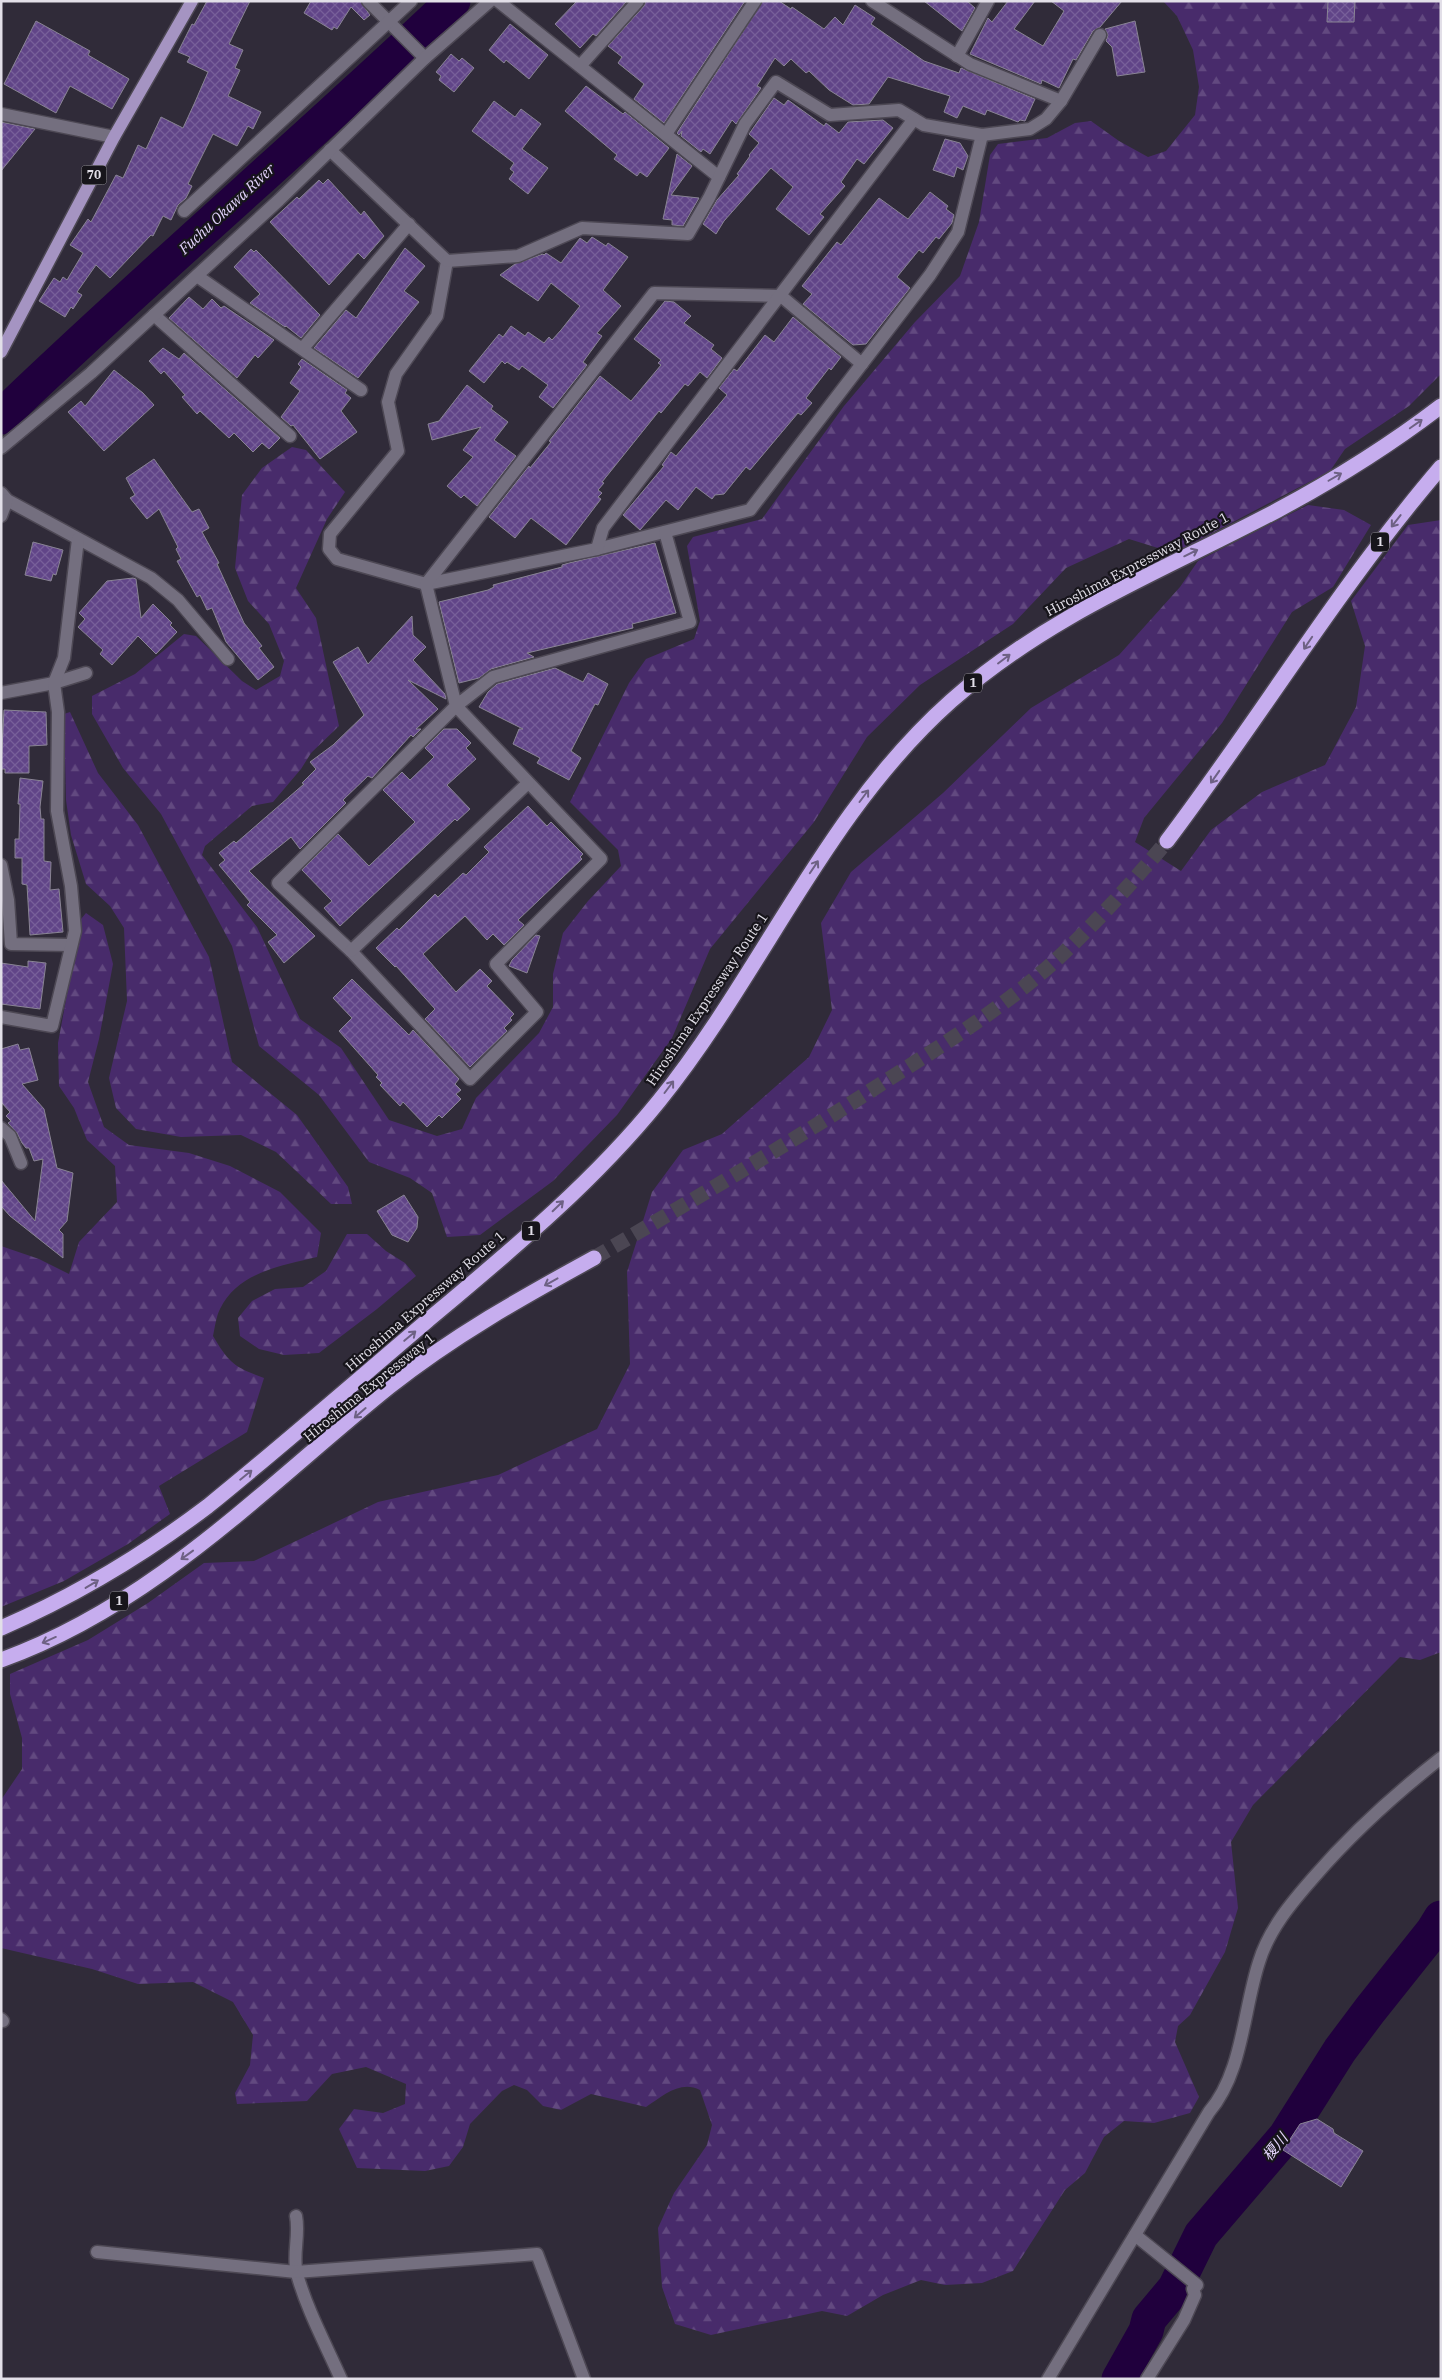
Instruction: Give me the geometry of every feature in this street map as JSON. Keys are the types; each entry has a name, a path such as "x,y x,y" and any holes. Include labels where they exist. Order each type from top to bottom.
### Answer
{"highway":[{"name":"Hiroshima Expressway Route 1","path":"1,1628 94,1584 168,1536 208,1506 496,1263 573,1192 626,1138 687,1064 835,836 891,762 952,701 1029,642 1059,622 1147,574 1276,511 1392,442 1441,406"},
{"name":"1","path":"1167,842 1211,783 1335,603 1441,467"},
{"name":"Hiroshima Expressway 1","path":"1,1660 59,1635 102,1612 146,1584 226,1526 388,1388 423,1361 503,1308 594,1258"}],"main road":[{"name":"70","path":"1,352 114,137 192,1"}],"street":[{"path":"368,1 426,58"},
{"path":"184,210 411,1"},
{"path":"2,444 91,374 426,58 490,1"},
{"path":"498,1 719,177"},
{"path":"580,66 638,1"},
{"path":"666,134 754,1"},
{"path":"872,1 970,64 1061,101"},
{"path":"957,56 988,1"},
{"path":"330,150 448,260 518,256 582,228 688,234 710,198 745,124 776,82 830,116 899,110 924,125 982,135 1030,129 1046,119 1061,101 1100,35"},
{"path":"1,114 114,137"},
{"path":"597,549 603,528 782,296 914,119"},
{"path":"448,260 437,316 396,374 388,402 398,451 330,534 329,542 329,549 337,559 426,584 597,549 750,510 930,275 958,232 982,135"},
{"path":"303,348 409,224"},
{"path":"197,276 361,390"},
{"path":"426,584 654,293 782,296 862,364"},
{"path":"154,316 290,436"},
{"path":"1,516 4,496 78,539 151,578 171,594 228,659"},
{"path":"426,584 456,706 601,859 496,964 537,1012 470,1079 351,951 278,883 456,706 493,678 690,622 665,532"},
{"path":"1,1017 52,1026 75,931 71,886 57,811 58,712 54,683 64,658 78,539"},
{"path":"1,693 54,683 86,674"},
{"path":"351,951 528,783"},
{"path":"1,864 8,900 11,944 71,945"},
{"path":"1,1128 10,1136 21,1163"},
{"path":"1048,2379 1209,2112 1220,2099 1234,2063 1259,1961 1285,1910 1344,1842 1400,1790 1441,1758"},
{"path":"296,2216 298,2228 296,2272 341,2379"},
{"path":"1135,2235 1197,2285 1193,2289 1195,2296 1184,2320 1147,2379"},
{"path":"97,2252 296,2272 537,2254 584,2379"}],"green space":[{"path":"1163,1 1441,1 1441,374 1409,406 1345,449 1330,471 1174,553 1129,539 1066,568 1013,624 920,685 867,737 814,822 710,949 672,1038 617,1115 553,1181 480,1235 447,1237 432,1193 410,1178 369,1162 319,1095 259,1046 232,946 161,814 123,768 92,714 92,696 135,674 184,634 196,636 242,681 256,690 280,676 284,661 269,624 248,601 235,568 242,495 262,468 292,447 306,450 345,492 327,519 296,588 316,618 339,726 311,753 301,769 273,802 252,806 205,846 202,855 257,927 300,1019 341,1048 389,1120 437,1136 462,1129 476,1098 539,1033 553,1007 553,974 563,933 588,901 621,866 618,850 570,802 629,683 646,659 694,639 700,621 687,546 693,537 762,519 844,406 915,322 960,276 979,222 990,155 998,144 1047,138 1075,123 1091,121 1119,141 1148,157 1166,151 1195,115 1199,87 1193,50 1177,16"},
{"path":"1308,505 1344,510 1371,525 1333,587 1292,612 1222,723 1144,818 1135,842 1181,871 1211,830 1262,792 1325,765 1356,707 1365,646 1351,601 1408,525 1441,520 1441,1652 1420,1660 1400,1657 1253,1805 1231,1842 1238,1908 1225,1952 1190,2015 1178,2026 1175,2042 1199,2097 1190,2113 1154,2123 1124,2121 1104,2137 1085,2173 1065,2190 1013,2271 982,2283 945,2285 921,2280 883,2295 847,2316 822,2311 711,2335 675,2324 662,2287 658,2228 674,2193 707,2145 712,2125 700,2090 693,2087 679,2088 665,2094 646,2107 591,2094 561,2110 543,2106 527,2090 514,2085 502,2091 470,2124 463,2147 449,2166 425,2171 357,2168 339,2129 354,2109 383,2113 405,2104 406,2084 366,2067 332,2074 307,2101 237,2104 235,2093 250,2065 253,2035 233,2002 193,1982 138,1984 92,1969 1,1948 1,1800 22,1769 22,1738 10,1694 10,1674 88,1640 148,1603 204,1563 254,1561 378,1502 498,1475 597,1429 630,1364 627,1272 652,1192 683,1150 722,1134 809,1057 832,1010 821,923 851,872 943,793 1031,708 1119,655 1180,587 1198,561"},
{"path":"70,712 98,773 138,825 209,957 232,1062 297,1115 348,1187 352,1204 331,1204 276,1152 241,1135 181,1137 136,1129 116,1108 109,1078 127,1001 124,928 110,906 86,884 71,835 66,800 64,714"},
{"path":"86,913 103,925 113,964 99,1039 88,1082 104,1127 129,1145 189,1153 230,1166 280,1192 321,1233 317,1257 262,1272 238,1287 220,1309 213,1336 233,1363 246,1371 264,1378 247,1432 159,1486 170,1514 128,1544 64,1581 1,1607 1,1246 39,1259 69,1274 79,1242 117,1202 115,1166 87,1140 74,1108 59,1086 58,1043 81,919"},
{"path":"347,1234 367,1234 386,1251 405,1263 416,1276 377,1309 319,1353 284,1355 259,1349 240,1336 238,1318 252,1301 275,1289 303,1287 326,1271"}],"building":[{"path":"207,1 250,1 229,44 243,50 235,68 240,70 228,96 261,112 253,129 248,126 237,146 213,134 188,184 192,186 186,198 178,205 171,220 163,216 153,236 151,235 110,278 96,265 77,292 82,295 65,317 39,301 54,278 60,282 63,277 67,280 83,253 70,245 88,219 91,222 116,175 123,178 138,145 146,149 161,117 183,128 195,102 208,72 187,62 190,57 178,52 192,24 194,25"},
{"path":"311,1 360,1 370,15 364,20 351,7 337,29 334,27 332,30 304,13"},
{"path":"577,1 627,1 596,36 593,34 580,48 555,24"},
{"path":"646,1 745,1 664,123 634,99 644,84 618,63 622,57 608,46 644,6"},
{"path":"763,1 779,1 791,9 792,7 824,29 835,17 843,25 855,5 875,18 871,24 924,61 959,73 961,68 1035,99 1025,121 1020,120 1018,122 987,110 985,115 963,106 957,118 944,112 950,96 888,77 869,104 853,105 829,90 809,71 806,73 791,59 784,66 775,58 757,86 761,88 736,124 732,120 710,154 703,149 701,152 681,136 682,131 679,135 677,133"},
{"path":"924,1 967,1 975,8 962,31"},
{"path":"1008,1 1035,1 1014,29 1043,46 1064,11 1051,1 1122,1 1100,27 1093,31 1076,60 1073,59 1059,88 1042,80 1041,84 970,54 988,18 992,22"},
{"path":"1328,1 1355,1 1354,22 1327,22"},
{"path":"36,21 90,51 88,55 129,79 112,109 70,86 56,113 4,84"},
{"path":"1135,21 1145,72 1117,76 1112,47 1106,41 1108,35 1105,29"},
{"path":"510,24 548,55 529,79 506,60 504,63 489,50"},
{"path":"451,54 459,61 462,58 474,68 454,92 439,80 441,76 436,72"},
{"path":"586,86 623,114 625,112 669,148 647,177 640,172 637,176 614,159 617,155 565,111"},
{"path":"774,98 784,105 788,100 824,126 826,123 839,133 848,122 883,120 893,128 864,164 857,159 841,182 845,186 820,214 824,217 809,235 776,209 793,187 771,168 724,221 716,234 703,224 717,200 739,175 737,174 759,143 749,134"},
{"path":"494,101 515,117 521,109 541,124 522,149 548,168 528,194 509,179 514,172 510,169 514,163 472,131"},
{"path":"1,122 35,129 1,171"},
{"path":"945,139 960,143 968,156 963,170 957,167 954,177 933,170"},
{"path":"677,154 692,166 671,195 699,198 683,226 672,225 672,220 663,219"},
{"path":"328,179 361,215 364,211 384,236 364,259 358,253 329,285 270,222 319,180 323,184"},
{"path":"930,192 948,206 946,209 954,215 952,223 939,239 936,237 923,253 919,250 897,277 910,288 866,344 853,345 803,304 812,294 802,286 837,242 841,245 879,198 908,219"},
{"path":"592,237 606,246 608,243 628,257 603,290 621,306 597,333 602,336 583,362 587,365 553,408 539,397 548,385 522,366 519,370 502,361 484,383 469,371 499,334 503,337 511,326 525,336 528,332 544,343 549,337 552,340 580,306 551,283 538,301 500,275 515,264 546,253 561,263 580,238 587,243"},
{"path":"405,248 425,266 404,291 419,302 358,378 314,348 346,310 356,318"},
{"path":"251,249 254,252 256,250 320,315 301,338 250,303 260,294 234,267"},
{"path":"189,297 203,309 212,299 221,308 224,306 274,340 258,358 255,355 237,378 169,318"},
{"path":"665,301 674,302 691,316 684,323 714,345 711,349 722,358 707,378 700,372 688,386 685,384 661,413 659,411 602,482 604,483 598,490 602,493 598,497 601,499 566,545 531,518 515,538 489,517 529,466 530,468 551,442 549,441 600,376 631,401 661,365 658,363 661,360 634,339"},
{"path":"793,317 841,357 831,370 829,368 806,398 812,403 801,415 798,413 750,470 746,467 724,494 715,495 712,499 696,487 678,510 666,500 640,530 623,515 664,466 662,465 671,452 676,456 727,395 719,388 734,369 737,371 765,335 774,342"},
{"path":"163,348 179,359 184,353 280,438 269,449 262,443 253,452 234,433 229,438 200,411 197,414 182,397 185,395 164,371 161,374 149,361"},
{"path":"302,359 347,390 345,393 351,398 341,411 357,432 320,459 293,425 291,426 281,417 300,391 290,383 301,367 298,364"},
{"path":"114,370 143,393 154,405 104,451 68,412 81,401 85,406"},
{"path":"467,385 493,406 491,409 508,422 494,440 516,456 477,506 464,495 461,498 447,486 473,457 463,450 481,427 432,440 428,424 439,421"},
{"path":"154,459 192,512 199,509 209,528 202,532 219,563 217,564 244,623 262,646 259,648 274,667 258,680 226,642 212,608 207,610 200,595 197,597 177,561 181,559 176,549 178,547 159,509 147,519 130,498 135,495 126,478"},
{"path":"33,542 63,550 56,575 53,574 51,581 25,575"},
{"path":"655,543 676,613 632,624 633,628 527,653 534,657 491,669 479,678 459,683 439,602 488,590 494,587 493,585 562,567 562,565 569,563"},
{"path":"136,579 141,618 153,604 172,623 170,625 177,632 156,654 138,636 112,665 100,654 103,650 78,627 85,619 79,613 107,581"},
{"path":"412,616 413,635 426,647 413,660 445,694 446,699 408,680 438,709 416,729 421,729 413,737 411,735 372,778 368,776 343,800 346,803 300,849 291,837 249,871 315,936 284,963 268,942 277,935 247,905 250,902 219,865 225,860 219,853 234,841 236,843 304,784 302,783 316,769 310,762 333,745 364,715 333,662 358,647 368,664"},
{"path":"555,668 583,682 588,673 608,684 598,705 595,704 571,751 581,758 569,780 537,763 540,758 513,744 519,729 523,729 479,707 488,692 497,684"},
{"path":"4,710 46,712 47,745 29,746 29,773 5,773 5,769 1,769"},
{"path":"444,729 457,729 471,743 466,748 476,759 447,785 470,809 457,821 455,819 340,926 324,908 332,901 302,870 338,834 369,866 415,822 383,790 402,772 410,780 434,757 425,748"},
{"path":"20,778 43,781 40,807 41,819 44,819 44,861 51,862 50,890 59,889 63,932 30,935 27,885 22,884 22,858 15,858 15,839 19,839 20,804 18,804"},
{"path":"528,806 547,826 551,822 583,854 580,857 582,859 518,920 524,925 504,945 493,934 487,940 465,916 423,954 456,992 480,969 492,981 487,986 514,1014 510,1018 512,1020 504,1028 507,1031 470,1067 425,1019 435,1009 396,966 376,948 397,928 399,930 435,894 438,897 463,873 466,875 489,852 484,847"},
{"path":"536,935 540,936 527,973 509,966 512,960"},
{"path":"28,961 46,963 40,1009 1,1004 1,963 28,967"},
{"path":"352,979 409,1035 413,1030 459,1079 455,1084 461,1090 456,1094 461,1099 442,1118 439,1115 427,1127 403,1102 400,1106 380,1085 382,1083 376,1077 378,1075 339,1031 352,1018 333,998"},
{"path":"18,1044 20,1050 29,1048 38,1080 22,1084 44,1109 57,1168 73,1173 67,1221 59,1230 63,1234 63,1258 10,1216 1,1206 1,1180 35,1221 43,1159 34,1161 29,1148 26,1148 8,1123 11,1121 6,1116 10,1112 1,1102 1,1049"},
{"path":"404,1195 418,1217 417,1228 408,1242 392,1235 377,1211"},
{"path":"1317,2119 1333,2129 1334,2133 1363,2151 1341,2187 1283,2150 1300,2124"}],"waterway":[{"name":"Fuchu Okawa River","path":"1,417 453,1"},
{"name":"榎川","path":"1119,2379 1146,2331 1149,2319 1175,2288 1201,2235 1285,2137 1340,2050 1433,1931 1441,1918"}],"tunnel":[{"path":"594,1258 810,1129 971,1026 1015,994 1036,978 1085,932 1167,841"}]}
